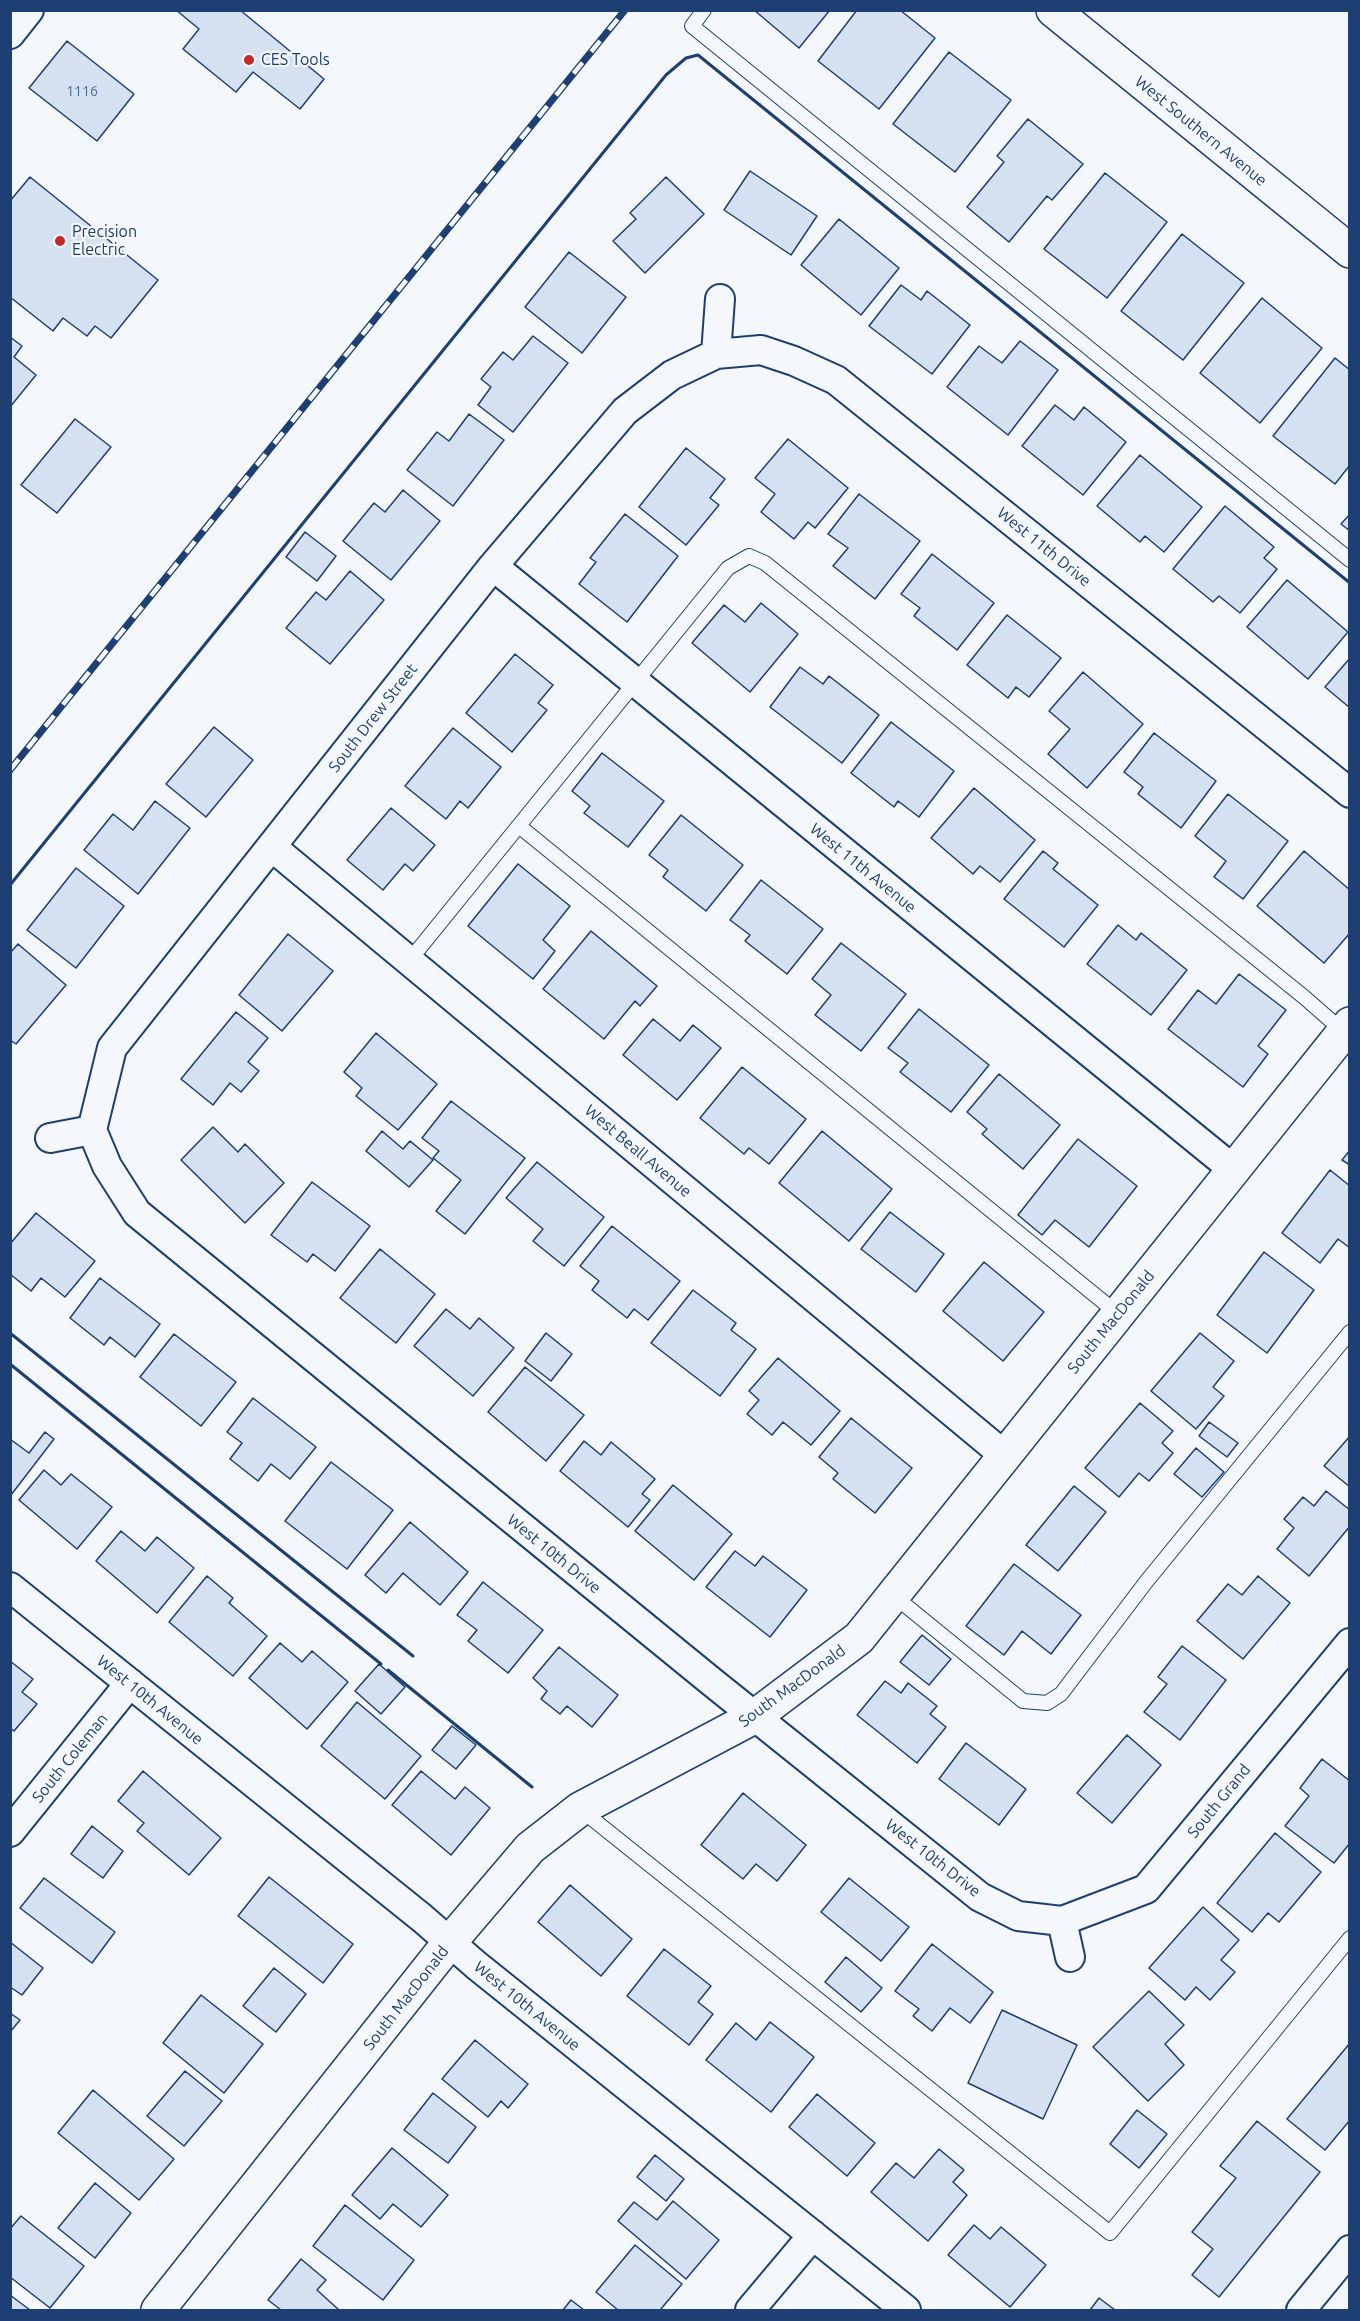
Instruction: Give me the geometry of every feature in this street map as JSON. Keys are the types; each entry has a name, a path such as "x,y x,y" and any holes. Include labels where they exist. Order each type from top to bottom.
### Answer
{"street":[{"path":"10,34 29,10"},
{"name":"West Southern Avenue","path":"1053,10 1350,251"},
{"path":"716,354 720,298"},
{"name":"West 11th Drive","path":"716,354 761,350 794,361 836,380 1350,793"},
{"name":"South Drew Street","path":"92,1130 112,1048 493,566 625,411 672,375 716,354"},
{"name":"West 11th Avenue","path":"493,566 1234,1170"},
{"name":"West Beall Avenue","path":"272,847 1004,1455"},
{"name":"South MacDonald","path":"158,2310 449,1943 530,1848 580,1809 754,1717 859,1638 1117,1313 1348,1031"},
{"path":"50,1138 92,1130"},
{"name":"West 10th Drive","path":"92,1130 107,1166 137,1213 754,1717 980,1897 1018,1916 1062,1921"},
{"name":"West 10th Avenue","path":"10,1587 906,2310"},
{"name":"South Grand","path":"1062,1921 1146,1888 1350,1642"},
{"name":"South Coleman","path":"10,1832 130,1683"},
{"path":"1062,1921 1070,1957"},
{"path":"750,2310 813,2235"},
{"path":"1301,2310 1350,2250"}],"lane":[{"path":"704,10 692,26 1350,560"},
{"path":"410,961 728,568 749,556 765,562 1348,1031"},
{"path":"519,826 1117,1313"},
{"path":"893,1595 1023,1701 1047,1703 1061,1694 1146,1582 1350,1332"},
{"path":"580,1809 1110,2234 1350,1938"}],"building":[{"name":"CES Tools","path":"176,10 240,10 324,79 300,109 253,72 236,92 183,49 199,29"},
{"path":"754,10 830,10 799,48"},
{"path":"857,10 900,10 935,38 879,109 818,61"},
{"path":"67,41 134,94 97,141 29,88"},
{"path":"949,52 1011,100 955,172 893,124"},
{"path":"1028,119 1083,164 1052,200 1047,196 1009,242 967,207 1004,162 997,156"},
{"path":"750,171 817,216 791,255 724,210"},
{"path":"1105,173 1167,222 1107,298 1044,249"},
{"name":"Precision Electric","path":"30,177 158,280 111,338 95,326 87,336 63,318 53,331 10,297 10,201"},
{"path":"666,177 704,214 645,273 613,241 636,219 630,213"},
{"path":"839,219 899,268 861,315 801,265"},
{"path":"1182,234 1244,283 1183,360 1121,311"},
{"path":"569,252 626,297 582,353 525,307"},
{"path":"901,285 921,300 927,291 970,325 932,374 869,326"},
{"path":"1262,298 1322,348 1260,423 1200,373"},
{"path":"533,336 568,363 513,432 478,405 491,387 481,379 503,352 513,360"},
{"path":"10,337 22,346 14,357 36,375 10,407"},
{"path":"1020,341 1058,370 1008,435 947,387 979,346 1002,363"},
{"path":"1335,358 1350,370 1350,465 1335,484 1273,436"},
{"path":"1055,405 1074,420 1084,407 1126,442 1083,495 1022,446"},
{"path":"469,414 504,440 453,506 407,470 437,432 449,441"},
{"path":"75,419 111,447 57,513 21,485"},
{"path":"788,439 848,488 815,528 808,522 794,539 761,512 775,494 755,478"},
{"path":"686,448 725,479 710,498 719,505 686,545 639,507"},
{"path":"1140,455 1202,507 1164,552 1145,536 1140,542 1097,506"},
{"path":"403,490 440,521 391,580 343,541 374,503 385,512"},
{"path":"859,494 920,541 875,599 833,566 848,548 828,534"},
{"path":"1225,506 1274,547 1264,558 1277,569 1240,613 1219,596 1213,602 1173,569"},
{"path":"625,514 678,556 627,622 579,584 596,562 590,558"},
{"path":"1350,514 1350,531 1341,524"},
{"path":"305,532 336,556 317,581 286,557"},
{"path":"932,554 994,603 957,650 914,616 920,608 901,594"},
{"path":"350,571 384,600 330,664 286,628 316,592 326,600"},
{"path":"1287,580 1348,632 1308,679 1247,627"},
{"path":"761,603 798,634 750,692 692,643 724,605 745,622"},
{"path":"1007,615 1061,658 1029,697 1016,687 1008,698 967,665"},
{"path":"515,654 553,685 538,703 547,710 512,752 466,713"},
{"path":"1350,658 1350,708 1325,687"},
{"path":"800,667 823,684 829,676 879,715 842,763 770,707"},
{"path":"1083,672 1143,724 1087,788 1048,754 1070,729 1049,711"},
{"path":"891,722 954,771 919,817 898,801 894,807 851,773"},
{"path":"214,727 253,760 206,817 166,784"},
{"path":"453,728 501,767 468,808 460,801 446,819 405,786"},
{"path":"1154,733 1216,781 1181,828 1138,794 1143,787 1124,772"},
{"path":"602,753 664,801 628,847 584,813 590,806 572,791"},
{"path":"974,788 1035,840 1000,882 980,866 973,874 931,838"},
{"path":"1228,794 1288,841 1243,899 1214,877 1226,861 1195,836"},
{"path":"155,801 190,828 138,894 84,850 113,814 133,830"},
{"path":"391,808 435,845 413,871 405,864 383,890 347,860"},
{"path":"681,815 743,865 706,911 663,877 668,870 649,855"},
{"path":"1043,851 1058,863 1053,869 1098,905 1064,947 1004,899"},
{"path":"1304,851 1350,890 1350,933 1324,963 1257,906"},
{"path":"518,864 570,906 543,940 555,951 533,979 468,926"},
{"path":"76,868 124,906 76,968 27,930"},
{"path":"761,880 823,929 787,974 745,941 750,935 730,920"},
{"path":"1118,925 1136,940 1141,933 1187,970 1151,1015 1087,964"},
{"path":"591,931 657,986 640,1006 635,1001 604,1039 543,989"},
{"path":"288,934 333,971 282,1031 239,995"},
{"path":"841,943 906,994 861,1051 815,1015 831,995 812,979"},
{"path":"18,944 66,985 16,1044 10,1040 10,953"},
{"path":"1239,974 1286,1010 1258,1046 1268,1054 1243,1087 1168,1029 1198,990 1216,1004"},
{"path":"919,1009 989,1065 951,1112 900,1072 908,1063 888,1048"},
{"path":"236,1012 268,1038 248,1062 259,1071 241,1092 230,1083 213,1105 181,1079"},
{"path":"653,1019 680,1041 693,1025 721,1048 677,1100 623,1055"},
{"path":"376,1033 437,1084 398,1130 356,1096 362,1088 344,1072"},
{"path":"742,1067 806,1119 769,1164 749,1148 744,1154 700,1118"},
{"path":"999,1074 1060,1125 1023,1169 982,1134 987,1129 967,1112"},
{"path":"451,1101 525,1158 465,1234 436,1211 461,1180 433,1158 439,1151 422,1138"},
{"path":"213,1127 238,1152 245,1144 284,1183 245,1223 181,1160"},
{"path":"382,1131 403,1149 410,1141 433,1160 409,1187 366,1151"},
{"path":"822,1131 892,1189 849,1241 779,1183"},
{"path":"1078,1139 1137,1186 1089,1247 1055,1220 1042,1235 1018,1215"},
{"path":"1350,1150 1350,1165 1342,1160"},
{"path":"537,1162 604,1217 564,1266 533,1241 543,1229 506,1198"},
{"path":"1330,1170 1350,1186 1350,1248 1338,1239 1320,1263 1282,1233"},
{"path":"312,1182 370,1226 335,1271 313,1254 307,1262 271,1235"},
{"path":"890,1212 944,1254 916,1292 861,1249"},
{"path":"36,1213 95,1261 65,1297 41,1278 31,1291 10,1274 10,1244"},
{"path":"612,1226 680,1281 648,1320 634,1309 627,1318 592,1290 599,1281 580,1266"},
{"path":"380,1249 435,1294 396,1343 340,1298"},
{"path":"1264,1252 1314,1290 1267,1353 1217,1315"},
{"path":"984,1262 1044,1312 1003,1361 943,1311"},
{"path":"100,1278 160,1324 135,1357 110,1337 104,1345 70,1318"},
{"path":"693,1290 736,1323 731,1330 756,1349 720,1396 651,1343"},
{"path":"446,1309 470,1329 479,1318 514,1348 473,1396 414,1346"},
{"path":"546,1333 572,1354 551,1381 525,1361"},
{"path":"1200,1333 1234,1361 1213,1387 1224,1396 1196,1429 1151,1391"},
{"path":"174,1334 236,1382 201,1426 140,1377"},
{"path":"778,1358 840,1411 811,1445 783,1422 772,1435 747,1414 759,1400 749,1391"},
{"path":"525,1367 584,1415 546,1461 488,1412"},
{"path":"253,1398 316,1447 290,1479 271,1464 258,1481 230,1459 242,1443 227,1432"},
{"path":"1140,1403 1173,1431 1162,1443 1173,1453 1149,1481 1139,1473 1119,1497 1085,1468"},
{"path":"851,1418 912,1468 875,1513 833,1479 838,1473 819,1457"},
{"path":"1209,1422 1238,1443 1227,1457 1199,1436"},
{"path":"45,1432 54,1439 11,1495 10,1439 29,1453"},
{"path":"1350,1436 1350,1487 1324,1466"},
{"path":"584,1441 601,1455 611,1442 655,1479 642,1494 650,1500 628,1527 560,1471"},
{"path":"1196,1448 1224,1472 1202,1497 1174,1474"},
{"path":"331,1462 393,1510 347,1569 285,1521"},
{"path":"44,1470 61,1485 71,1474 112,1507 77,1549 19,1500"},
{"path":"673,1485 732,1534 694,1580 635,1531"},
{"path":"1074,1486 1106,1512 1058,1571 1026,1545"},
{"path":"1326,1491 1350,1510 1350,1526 1309,1576 1277,1549 1294,1528 1284,1519 1303,1497 1314,1506"},
{"path":"410,1522 468,1572 440,1605 403,1573 386,1593 365,1575"},
{"path":"121,1531 145,1551 157,1537 194,1568 157,1613 96,1561"},
{"path":"735,1551 755,1566 763,1556 807,1590 770,1637 706,1587"},
{"path":"1014,1564 1081,1615 1051,1654 1022,1631 1004,1655 966,1626"},
{"path":"207,1576 233,1598 229,1603 267,1636 233,1676 169,1622"},
{"path":"1258,1576 1290,1603 1243,1659 1197,1621 1228,1584 1242,1595"},
{"path":"483,1582 543,1630 508,1673 468,1641 477,1630 457,1615"},
{"path":"922,1635 951,1659 929,1685 900,1662"},
{"path":"280,1643 302,1662 312,1651 348,1682 307,1729 249,1678"},
{"path":"1182,1646 1226,1680 1180,1740 1144,1712 1167,1684 1158,1677"},
{"path":"559,1647 618,1695 592,1727 567,1706 560,1714 541,1699 547,1691 533,1678"},
{"path":"10,1661 33,1679 22,1692 37,1704 14,1731 10,1728"},
{"path":"379,1664 405,1687 381,1714 355,1691"},
{"path":"885,1681 901,1693 908,1683 937,1706 930,1714 946,1727 917,1763 857,1715"},
{"path":"357,1702 421,1756 385,1799 321,1746"},
{"path":"452,1726 476,1745 456,1769 432,1750"},
{"path":"1127,1735 1161,1765 1112,1823 1077,1793"},
{"path":"966,1743 1026,1789 999,1825 939,1779"},
{"path":"1322,1759 1350,1781 1350,1843 1334,1863 1285,1826 1309,1796 1300,1788"},
{"path":"143,1771 221,1838 189,1875 137,1831 144,1823 118,1801"},
{"path":"421,1771 455,1799 465,1787 490,1808 451,1855 392,1805"},
{"path":"743,1793 806,1845 777,1881 756,1864 743,1879 701,1845"},
{"path":"92,1826 123,1851 103,1878 71,1854"},
{"path":"1275,1833 1321,1872 1279,1922 1268,1913 1252,1932 1217,1903"},
{"path":"269,1877 353,1944 323,1983 238,1916"},
{"path":"44,1878 115,1932 92,1963 20,1908"},
{"path":"849,1878 909,1927 881,1961 821,1912"},
{"path":"570,1885 632,1939 601,1976 538,1922"},
{"path":"1203,1907 1239,1940 1221,1960 1235,1972 1210,2000 1196,1987 1185,2000 1149,1968"},
{"path":"10,1942 43,1968 22,1995 10,1987"},
{"path":"932,1944 993,1992 970,2023 950,2008 932,2031 913,2016 919,2009 895,1991"},
{"path":"664,1949 711,1986 698,2002 713,2014 689,2045 627,1996"},
{"path":"846,1957 882,1988 861,2012 825,1982"},
{"path":"274,1968 306,1994 276,2032 243,2006"},
{"path":"1149,1991 1184,2025 1165,2044 1184,2065 1148,2101 1093,2047"},
{"path":"201,1995 263,2044 224,2093 163,2043"},
{"path":"1002,2010 1077,2045 1043,2119 968,2083"},
{"path":"10,2013 20,2020 10,2032"},
{"path":"770,2022 814,2057 771,2112 706,2060 736,2023 756,2040"},
{"path":"475,2040 528,2084 508,2108 501,2101 488,2117 442,2079"},
{"path":"1350,2043 1350,2120 1325,2150 1287,2119"},
{"path":"185,2071 222,2101 184,2146 147,2116"},
{"path":"93,2090 174,2159 139,2200 58,2133"},
{"path":"433,2093 476,2127 448,2163 404,2130"},
{"path":"817,2094 875,2143 847,2176 789,2127"},
{"path":"1137,2110 1167,2134 1139,2168 1110,2144"},
{"path":"1257,2121 1320,2172 1219,2297 1192,2275 1213,2249 1192,2232 1236,2178 1220,2166"},
{"path":"392,2148 448,2195 421,2227 393,2204 380,2219 352,2195"},
{"path":"939,2149 964,2170 953,2182 967,2195 928,2241 871,2192 896,2163 914,2178"},
{"path":"655,2155 684,2179 666,2201 637,2177"},
{"path":"95,2183 131,2213 95,2258 58,2228"},
{"path":"673,2201 719,2240 686,2279 618,2221 634,2202 657,2220"},
{"path":"345,2205 414,2260 383,2300 313,2246"},
{"path":"21,2216 84,2266 50,2308 10,2277 10,2229"},
{"path":"974,2225 990,2239 1001,2227 1046,2265 1010,2307 948,2255"},
{"path":"635,2245 682,2284 660,2310 618,2310 596,2292"},
{"path":"301,2259 326,2280 317,2290 339,2310 281,2310 268,2300"},
{"path":"10,2295 30,2310 10,2310"},
{"path":"1099,2298 1115,2310 1090,2310"},
{"path":"571,2300 584,2310 563,2310"}],"railway":[{"path":"10,770 625,10"}],"wall":[{"path":"10,885 666,75 686,58 698,55 1350,583"},
{"path":"10,1333 413,1656"},
{"path":"10,1364 381,1664"},
{"path":"388,1670 532,1787"}],"place":[{"name":"CES Tools","path":"249,60"},
{"name":"Precision Electric","path":"60,241"}]}
